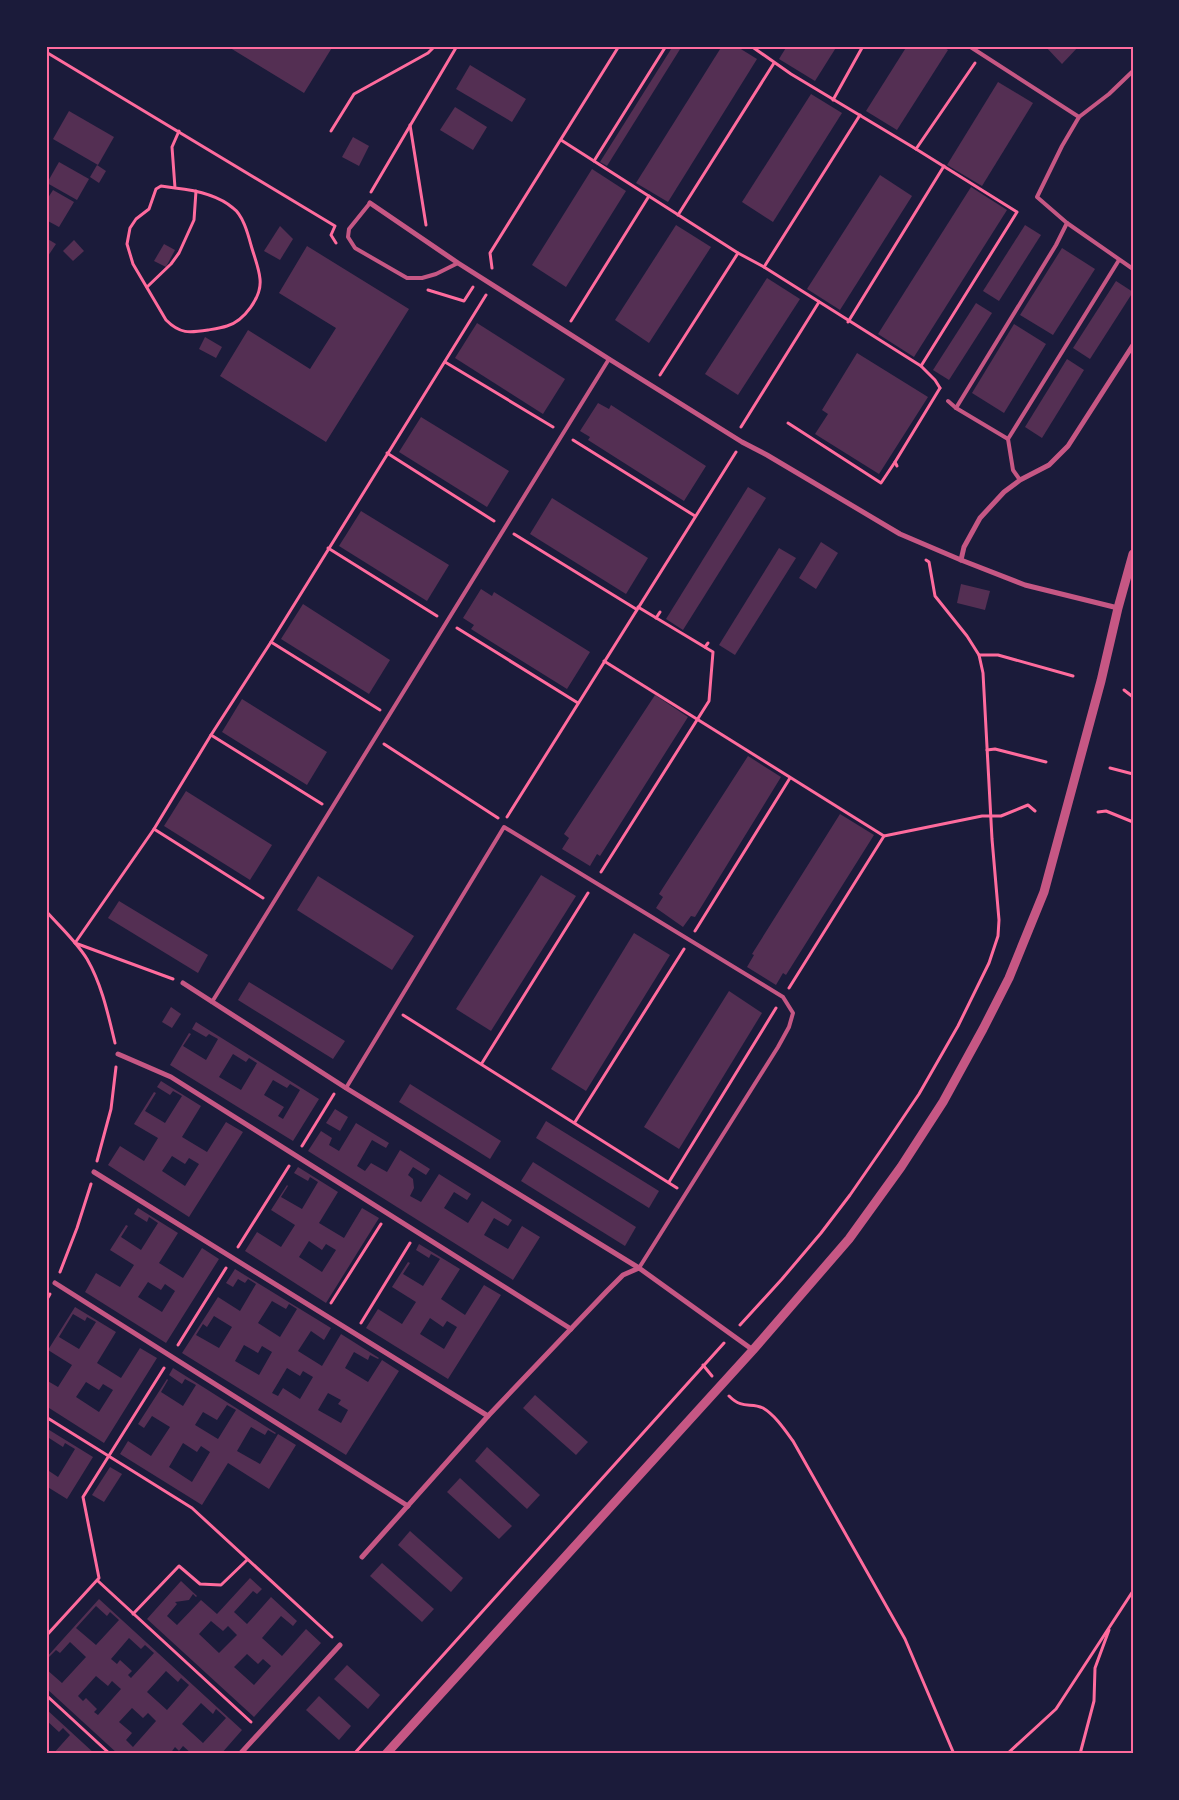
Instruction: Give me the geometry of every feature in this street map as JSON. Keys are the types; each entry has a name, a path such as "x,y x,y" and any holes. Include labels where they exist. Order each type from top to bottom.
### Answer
{"street":[{"path":"368,201 429,244 564,332 734,438 767,455 900,534 960,560 1026,585 1118,608"},
{"path":"960,560 964,547 980,518 1004,492 1020,480 1049,465 1068,446 1133,345"},
{"path":"386,1754 753,1350 849,1239 943,1102 984,1029 1009,978 1044,892 1133,554"},
{"path":"183,983 343,1086 639,1268 753,1350"},
{"path":"118,1054 171,1077 571,1329"},
{"path":"94,1172 488,1416"},
{"path":"362,1557 488,1416 571,1329 623,1275 639,1268"},
{"path":"55,1283 408,1506"},
{"path":"240,1754 340,1645"}],"lane":[{"path":"969,46 1079,117"},
{"path":"1133,71 1109,94 1079,117 1062,146 1037,197 1067,223 1133,269"},
{"path":"368,201 349,229 348,237 355,248 406,278 422,278 436,274 458,263"},
{"path":"956,408 1056,245 1067,223"},
{"path":"1020,480 1013,470 1008,439 1119,260"},
{"path":"212,1002 608,359"},
{"path":"948,401 956,408 1008,439"},
{"path":"343,1086 504,827 783,997 794,1013 789,1026 639,1268"}],"path":[{"path":"332,131 354,94 428,53 435,46"},
{"path":"368,201 410,125 458,46"},
{"path":"75,943 154,829 493,284 490,253 619,46"},
{"path":"594,161 666,46"},
{"path":"751,46 774,63 833,100 1017,212 920,366"},
{"path":"833,100 863,46"},
{"path":"46,52 336,226 331,234 340,250"},
{"path":"916,149 981,54"},
{"path":"678,215 774,63"},
{"path":"764,267 860,115"},
{"path":"410,125 429,244"},
{"path":"176,188 172,147 179,131"},
{"path":"561,140 738,254 764,267 920,366 934,380 948,401"},
{"path":"848,322 944,166"},
{"path":"161,186 196,191 224,202 235,209 250,240 260,280 257,295 247,313 228,326 188,333 178,330 166,320 132,264 126,244 130,228 136,219 152,205 153,193 156,189 161,186"},
{"path":"147,287 171,264 179,253 194,220 196,191"},
{"path":"564,332 649,196"},
{"path":"653,386 738,254"},
{"path":"424,289 464,300 474,285 487,293"},
{"path":"734,438 819,302"},
{"path":"788,423 881,483 896,464 940,388"},
{"path":"375,738 504,822 742,442"},
{"path":"354,1754 782,1279 850,1195 919,1094 958,1026 989,963 998,936 999,920 983,673 979,655 967,636 935,596 929,562 919,557 924,545"},
{"path":"482,1063 709,701 713,652 638,607"},
{"path":"656,618 660,612"},
{"path":"271,642 389,715"},
{"path":"705,647 708,643"},
{"path":"979,655 998,655 1073,676"},
{"path":"604,661 884,836 982,816 1001,816 1028,805 1035,811"},
{"path":"1124,690 1133,697"},
{"path":"211,735 331,810"},
{"path":"987,750 996,749 1046,762"},
{"path":"1110,768 1133,774"},
{"path":"1098,812 1106,810 1133,822"},
{"path":"154,829 272,904"},
{"path":"669,1182 884,836"},
{"path":"46,911 87,959 99,984 118,1054 111,1109 94,1172 77,1228 46,1301"},
{"path":"75,943 183,983"},
{"path":"392,1009 482,1063 686,1194"},
{"path":"46,1636 99,1578 83,1497 295,1156 343,1086"},
{"path":"324,1314 387,1214"},
{"path":"354,1333 417,1232"},
{"path":"732,1398 738,1403 762,1407 777,1420 793,1441 905,1639 954,1754"},
{"path":"46,1418 192,1508 340,1645"},
{"path":"133,1614 179,1566 200,1584 221,1585 247,1560"},
{"path":"98,1581 261,1731"},
{"path":"1007,1754 1056,1709 1133,1591"},
{"path":"1080,1754 1094,1701 1095,1668 1111,1625"},
{"path":"46,1695 110,1754"}],"building":[{"path":"227,46 333,46 304,93"},
{"path":"673,46 682,46 607,166 600,162"},
{"path":"722,46 736,46 757,59 668,202 636,183"},
{"path":"787,46 837,46 815,81 779,59"},
{"path":"907,46 942,46 948,50 897,130 866,111"},
{"path":"1045,46 1079,46 1062,64"},
{"path":"470,65 526,99 512,122 456,89"},
{"path":"998,82 1033,103 982,186 947,165"},
{"path":"811,94 842,113 773,222 742,202"},
{"path":"455,107 487,127 473,150 440,130"},
{"path":"69,111 114,137 98,165 53,139"},
{"path":"353,137 369,146 359,166 342,157"},
{"path":"59,162 89,179 77,200 47,183"},
{"path":"97,165 106,171 99,183 90,177"},
{"path":"592,169 626,191 566,287 532,265"},
{"path":"880,175 912,196 840,310 807,289"},
{"path":"971,187 1007,210 914,357 878,334"},
{"path":"53,190 74,202 59,227 46,220 46,201"},
{"path":"676,225 711,247 649,343 615,320"},
{"path":"1025,225 1041,235 999,301 983,291"},
{"path":"280,226 293,239 280,260 264,251"},
{"path":"46,238 56,244 46,259"},
{"path":"74,240 84,251 73,261 63,251"},
{"path":"164,244 175,250 166,267 154,261"},
{"path":"307,246 409,309 326,442 220,376 248,330 310,369 336,328 279,293"},
{"path":"1062,248 1095,269 1053,335 1020,315"},
{"path":"767,278 800,299 738,395 705,374"},
{"path":"1116,281 1133,292 1090,359 1073,348"},
{"path":"976,303 992,313 949,380 933,370"},
{"path":"477,323 565,379 543,414 455,358"},
{"path":"1014,324 1046,344 1004,413 972,393"},
{"path":"205,337 222,347 216,358 199,349"},
{"path":"857,353 928,397 879,474 815,434 828,414 822,410"},
{"path":"1067,359 1084,370 1042,438 1025,427"},
{"path":"598,403 609,409 611,405 706,466 684,501 588,440 590,437 580,431"},
{"path":"421,417 509,471 487,507 399,452"},
{"path":"748,487 766,498 683,630 666,619"},
{"path":"552,498 648,558 626,594 530,534"},
{"path":"361,511 449,565 427,601 339,546"},
{"path":"821,542 838,553 816,589 799,578"},
{"path":"779,548 796,558 735,655 719,645"},
{"path":"961,584 990,591 985,610 957,603"},
{"path":"481,589 492,596 494,592 590,652 567,689 471,629 474,625 463,618"},
{"path":"303,604 390,660 369,694 281,639"},
{"path":"655,695 688,717 600,856 597,854 590,866 562,849 569,838 564,834"},
{"path":"242,699 327,752 307,785 222,732"},
{"path":"748,756 781,777 695,917 691,916 683,927 656,908 663,897 659,894"},
{"path":"186,791 272,845 250,880 164,826"},
{"path":"840,814 874,835 786,975 783,973 776,985 747,967 754,955 752,954"},
{"path":"541,875 576,896 491,1031 456,1009"},
{"path":"318,876 414,936 392,970 297,910"},
{"path":"119,901 208,955 198,973 108,918"},
{"path":"634,933 670,955 586,1091 551,1069"},
{"path":"249,982 345,1041 333,1059 238,1000"},
{"path":"729,991 762,1013 679,1149 644,1127"},
{"path":"171,1007 181,1014 172,1028 162,1022"},
{"path":"196,1022 319,1099 293,1141 170,1065 189,1033 191,1034 183,1046 206,1060 218,1039 209,1034 206,1037 192,1029","holes":["233,1054 246,1062 249,1058 257,1063 241,1090 219,1077","273,1080 287,1088 290,1084 300,1090 283,1119 278,1116 284,1107 264,1095"]},
{"path":"161,1081 201,1106 182,1137 207,1152 226,1122 243,1132 189,1217 108,1165 120,1146 144,1161 158,1138 134,1124 154,1092 156,1093 145,1111 165,1123 182,1096 173,1091 170,1095 157,1087","holes":["172,1156 185,1164 189,1158 199,1164 185,1186 162,1171"]},
{"path":"410,1084 501,1141 490,1159 399,1102"},
{"path":"335,1109 348,1117 340,1131 326,1123"},
{"path":"546,1121 659,1191 649,1208 536,1138"},
{"path":"356,1123 389,1143 386,1148 372,1140 357,1166 365,1171 371,1163 387,1172 400,1150 430,1169 426,1175 413,1167 408,1175 413,1179 414,1188 410,1196 421,1202 439,1174 471,1194 467,1200 454,1192 444,1208 468,1223 482,1201 512,1220 508,1226 494,1218 484,1235 508,1249 522,1226 540,1237 513,1280 308,1151 321,1131 332,1138 329,1145 339,1151"},
{"path":"533,1162 636,1227 625,1246 521,1181"},
{"path":"298,1167 338,1192 319,1223 344,1238 362,1208 379,1218 326,1303 245,1251 257,1232 281,1247 295,1225 271,1210 287,1185 281,1197 302,1209 318,1182 310,1177 308,1181 294,1173","holes":["309,1241 322,1250 326,1244 336,1250 322,1272 299,1257"]},
{"path":"138,1208 178,1233 159,1263 183,1278 202,1248 219,1259 166,1343 85,1292 96,1273 120,1287 134,1265 110,1250 126,1225 128,1226 121,1237 141,1250 158,1223 149,1217 147,1222 134,1214","holes":["148,1282 161,1290 165,1284 175,1291 162,1312 138,1297"]},
{"path":"419,1244 460,1269 441,1299 465,1315 484,1285 501,1295 448,1379 366,1328 378,1309 402,1324 416,1302 392,1287 408,1262 410,1263 403,1274 423,1286 440,1259 431,1254 429,1258 416,1250","holes":["430,1318 443,1327 447,1321 457,1327 444,1349 420,1334"]},
{"path":"235,1269 331,1328 324,1340 311,1331 298,1351 322,1366 341,1334 379,1358 370,1355 368,1360 354,1352 345,1368 368,1382 382,1360 399,1371 346,1455 182,1353 218,1297 240,1311 256,1284 248,1279 245,1283 238,1279 233,1287 226,1283","holes":["272,1301 286,1309 289,1304 297,1309 280,1337 258,1323","214,1316 232,1327 219,1348 196,1335 203,1324 207,1327","244,1345 258,1353 262,1346 272,1352 259,1375 235,1361","287,1368 300,1376 303,1371 313,1377 300,1399 283,1388 278,1396 272,1393","328,1393 341,1400 338,1404 348,1410 341,1423 318,1410"]},
{"path":"75,1307 116,1332 97,1363 121,1378 140,1348 157,1358 104,1443 46,1406 46,1380 58,1387 72,1365 48,1350","holes":["73,1314 85,1321 87,1317 96,1322 79,1349 59,1337","86,1382 99,1390 103,1384 113,1390 99,1412 76,1397"]},
{"path":"173,1368 276,1433 268,1430 265,1435 251,1427 237,1451 260,1464 278,1434 296,1445 269,1489 228,1463 202,1505 120,1454 128,1441 151,1456 170,1427 152,1416 144,1428 138,1424 167,1379 161,1392 183,1406 196,1385 185,1379 182,1384 169,1375","holes":["227,1405 236,1410 218,1439 195,1425 203,1412 217,1420","183,1443 197,1452 201,1446 210,1452 192,1482 169,1467"]},
{"path":"535,1395 588,1442 576,1455 523,1408"},
{"path":"46,1428 93,1457 67,1499 46,1486 46,1469 58,1477 75,1449 65,1443 63,1447 49,1438 46,1442"},
{"path":"487,1447 540,1495 527,1509 475,1461"},
{"path":"110,1467 122,1474 104,1502 92,1495"},
{"path":"460,1478 512,1526 499,1539 447,1492"},
{"path":"410,1531 463,1578 451,1592 398,1545"},
{"path":"382,1563 434,1609 422,1622 370,1576"},
{"path":"250,1578 262,1589 257,1594 253,1591 234,1612 247,1624 271,1597 297,1621 293,1626 281,1616 262,1638 282,1656 306,1629 321,1643 254,1717 147,1619 181,1581 197,1596 193,1594 189,1600 175,1602 177,1604 167,1616 177,1625 201,1600 217,1614","holes":["211,1621 223,1631 228,1626 237,1635 219,1653 199,1634","247,1654 258,1664 263,1659 271,1666 254,1685 234,1667"]},
{"path":"99,1599 242,1730 221,1754 192,1754 183,1746 179,1751 175,1747 170,1754 118,1754 46,1688 46,1669 62,1683 86,1657 70,1642 60,1653 56,1650 46,1660","holes":["96,1606 107,1616 110,1612 119,1620 96,1645 76,1628","129,1638 141,1649 145,1645 154,1653 131,1678 128,1675 132,1671 120,1660 117,1664 111,1659","166,1671 178,1682 181,1678 189,1685 167,1710 147,1692","96,1676 108,1686 112,1681 121,1689 98,1715 94,1712 97,1709 86,1698 83,1701 78,1696","201,1703 213,1714 216,1709 226,1718 203,1743 182,1724","132,1708 143,1718 148,1713 156,1721 133,1747 126,1740 132,1733 119,1722"]},
{"path":"347,1665 380,1695 368,1709 334,1679"},
{"path":"319,1696 351,1726 339,1740 306,1710"},
{"path":"46,1709 95,1754 53,1754 70,1735 63,1728 59,1732 46,1720"}]}
